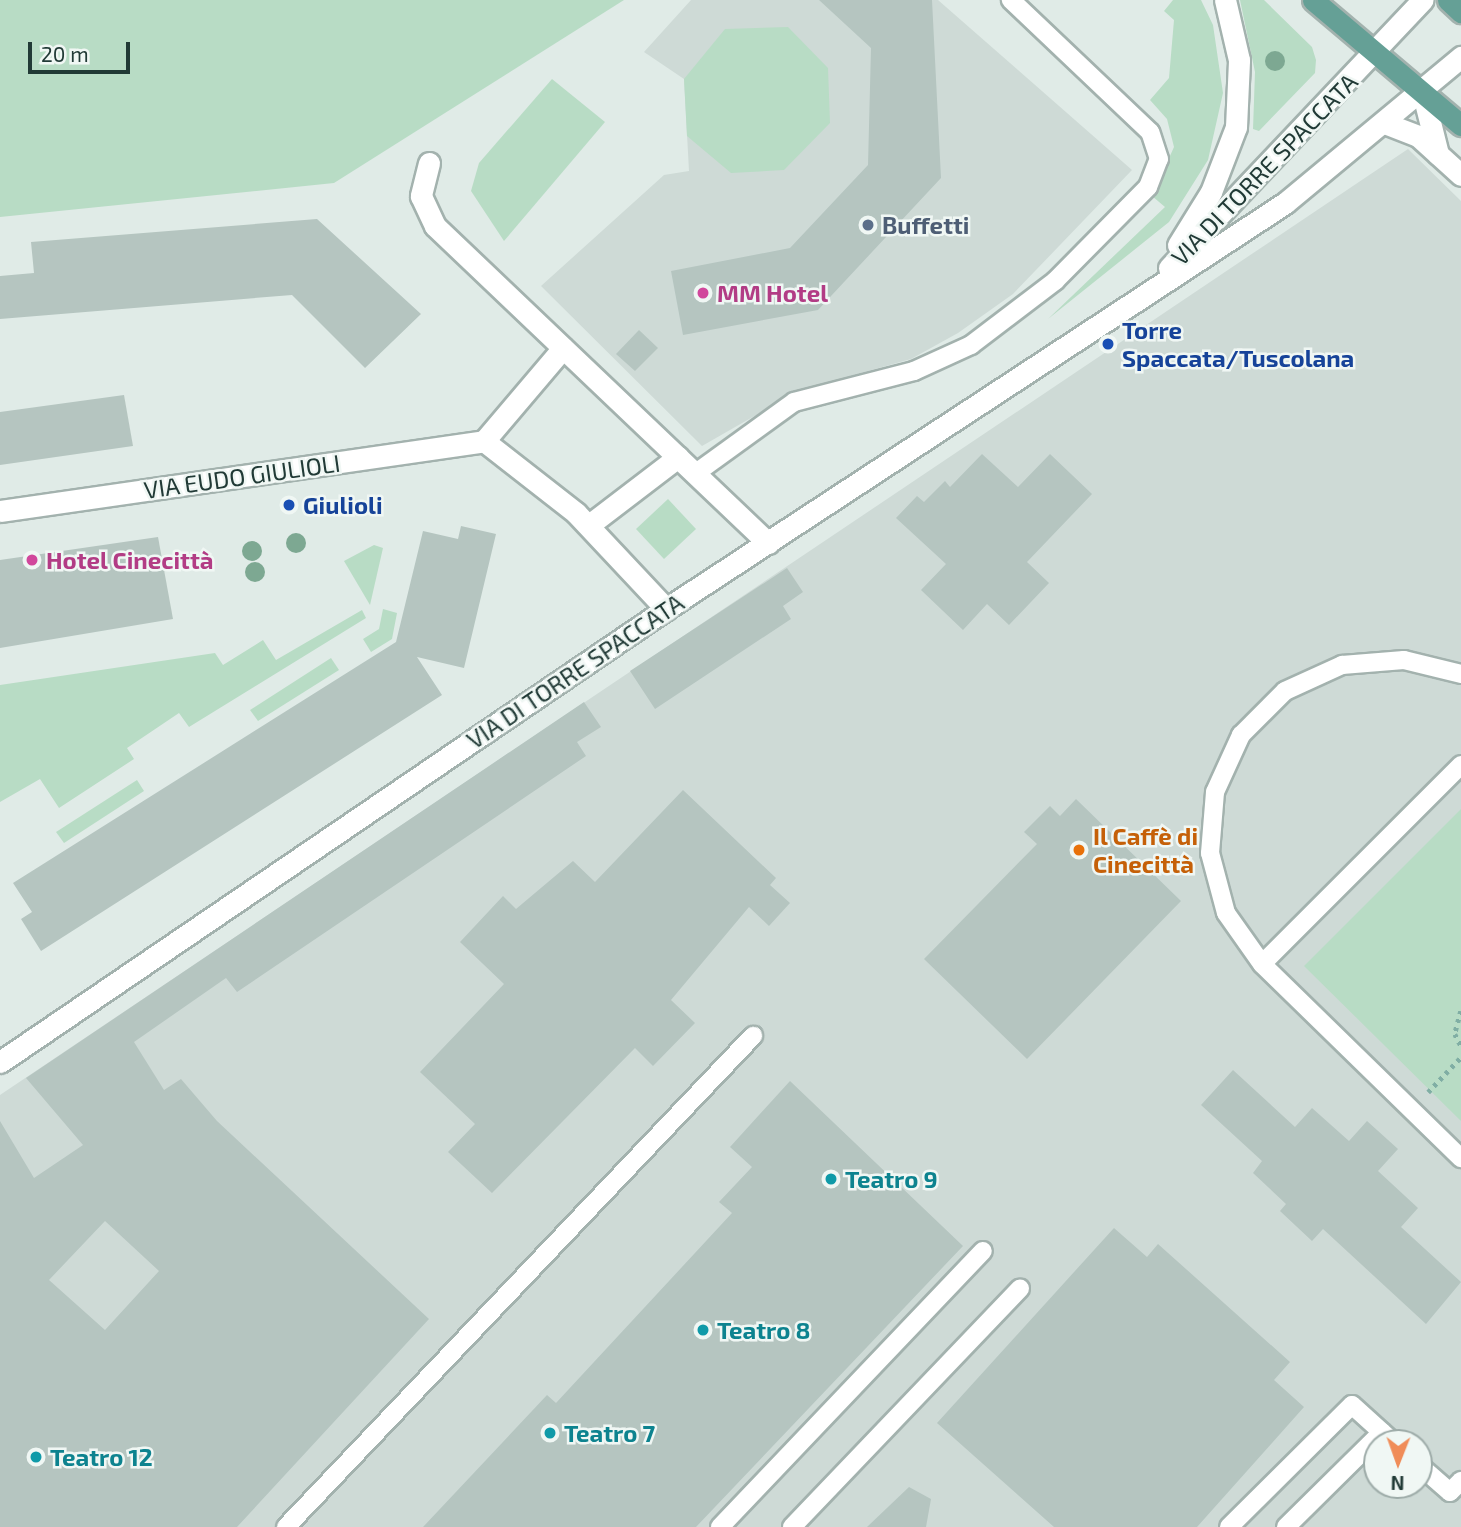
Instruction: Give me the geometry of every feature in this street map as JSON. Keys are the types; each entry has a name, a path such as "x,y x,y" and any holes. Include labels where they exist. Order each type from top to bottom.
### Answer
{"main road":[{"path":"1313,0 1461,125"},
{"path":"1448,0 1461,12"}],"street":[{"path":"1153,285 1211,192 1233,139 1240,83 1225,0"},
{"name":"VIA DI TORRE SPACCATA","path":"1153,285 1376,52 1422,0"},
{"name":"VIA DI TORRE SPACCATA","path":"0,1062 666,609 1153,285 1285,203 1387,124 1461,57"},
{"path":"1423,94 1438,154"},
{"path":"1387,124 1418,136 1461,175"},
{"path":"429,163 421,196 429,218 768,543"},
{"path":"563,348 484,441 589,525 666,609"},
{"name":"VIA EUDO GIULIOLI","path":"0,511 484,441"},
{"path":"589,525 678,457"}],"lane":[{"path":"696,473 794,402 914,371 971,345 1055,281 1148,187 1159,159 1150,132 1011,0"},
{"path":"1461,674 1404,660 1342,665 1285,691 1241,735 1215,792 1210,853 1226,913 1262,964 1461,1158"},
{"path":"1262,964 1461,765"},
{"path":"286,1527 753,1036"},
{"path":"720,1527 983,1251"},
{"path":"792,1527 1020,1288"},
{"path":"1229,1527 1352,1405 1379,1429"},
{"path":"1286,1527 1363,1459"},
{"path":"1433,1477 1450,1492 1461,1481"}],"path":[{"path":"1461,1010 1455,1034 1461,1046"},
{"path":"1411,1110 1461,1057"}],"shaded area":[{"path":"691,0 938,0 1132,170 1013,294 958,333 911,359 800,390 702,446 541,286 664,175 689,171 684,79 644,52"},
{"path":"1408,149 1461,201 1461,1527 0,1527 0,1095"}],"green space":[{"path":"0,0 624,0 334,183 0,217"},
{"path":"1173,0 1201,0 1213,25 1223,93 1208,160 1169,222 1048,319 1165,207 1152,196 1174,147 1167,119 1150,100 1169,78 1174,20 1164,11"},
{"path":"1240,0 1264,0 1312,47 1316,60 1315,73 1259,131 1253,129 1255,72"},
{"path":"788,27 828,68 830,123 784,170 731,173 687,136 684,79 725,29"},
{"path":"552,79 605,122 504,241 471,191 479,163"},
{"path":"668,499 696,529 664,559 636,529"},
{"path":"374,545 383,548 370,605 344,561"},
{"path":"383,609 397,613 392,639 371,652 363,639 379,629"},
{"path":"362,610 366,618 189,727 179,713 127,748 134,759 59,808 40,779 0,802 0,685 215,653 223,665 263,640 276,660"},
{"path":"331,658 339,670 258,721 250,710"},
{"path":"137,780 144,791 64,843 56,832"},
{"path":"1461,809 1461,1121 1304,966"}],"building":[{"path":"819,0 932,0 941,178 818,310 683,335 671,271 790,248 868,165 871,48"},
{"path":"317,219 421,314 365,368 292,295 0,319 0,276 34,273 31,242"},
{"path":"639,330 658,348 635,371 616,354"},
{"path":"124,395 133,446 0,465 0,412"},
{"path":"982,454 1018,487 1050,454 1092,494 1027,562 1049,583 1009,625 987,604 963,630 921,590 946,564 896,518 917,496 924,502 945,481 950,487"},
{"path":"461,526 496,534 464,668 417,657 442,695 41,951 21,919 32,912 13,883 396,642 423,531 458,539"},
{"path":"158,537 173,619 0,648 0,560"},
{"path":"787,568 803,592 783,606 791,619 655,709 630,671"},
{"path":"584,702 601,727 577,742 586,756 237,992 226,978 134,1042 164,1090 181,1079 217,1121 429,1319 237,1527 0,1527 0,1121 34,1178 83,1145 26,1078","holes":["105,1221 159,1271 105,1330 49,1280"]},
{"path":"683,790 776,878 770,885 790,903 769,926 749,907 671,1000 695,1023 653,1066 635,1048 492,1193 448,1152 475,1124 420,1072 504,984 460,942 503,896 516,909 573,861 595,882"},
{"path":"1076,799 1181,901 1027,1059 924,959 1037,844 1024,832 1050,806 1060,816"},
{"path":"1233,1070 1295,1127 1312,1108 1349,1141 1367,1121 1398,1149 1378,1171 1418,1208 1401,1227 1461,1282 1426,1324 1323,1229 1312,1241 1280,1211 1286,1204 1253,1173 1262,1161 1201,1105"},
{"path":"790,1081 963,1246 696,1527 423,1527 547,1395 556,1403 732,1213 719,1202 752,1167 730,1147"},
{"path":"1114,1228 1147,1257 1158,1244 1290,1362 1274,1380 1304,1407 1197,1527 1054,1527 937,1423"},
{"path":"909,1487 931,1499 926,1527 867,1527"}],"place":[{"name":"Buffetti","path":"868,225"},
{"name":"MM Hotel","path":"703,293"},
{"name":"Torre Spaccata/Tuscolana","path":"1108,344"},
{"name":"Giulioli","path":"289,505"},
{"name":"Hotel Cinecittà","path":"32,560"},
{"name":"Il Caffè di Cinecittà","path":"1079,850"},
{"name":"Teatro 9","path":"831,1179"},
{"name":"Teatro 8","path":"703,1330"},
{"name":"Teatro 7","path":"550,1433"},
{"name":"Teatro 12","path":"36,1457"}]}
